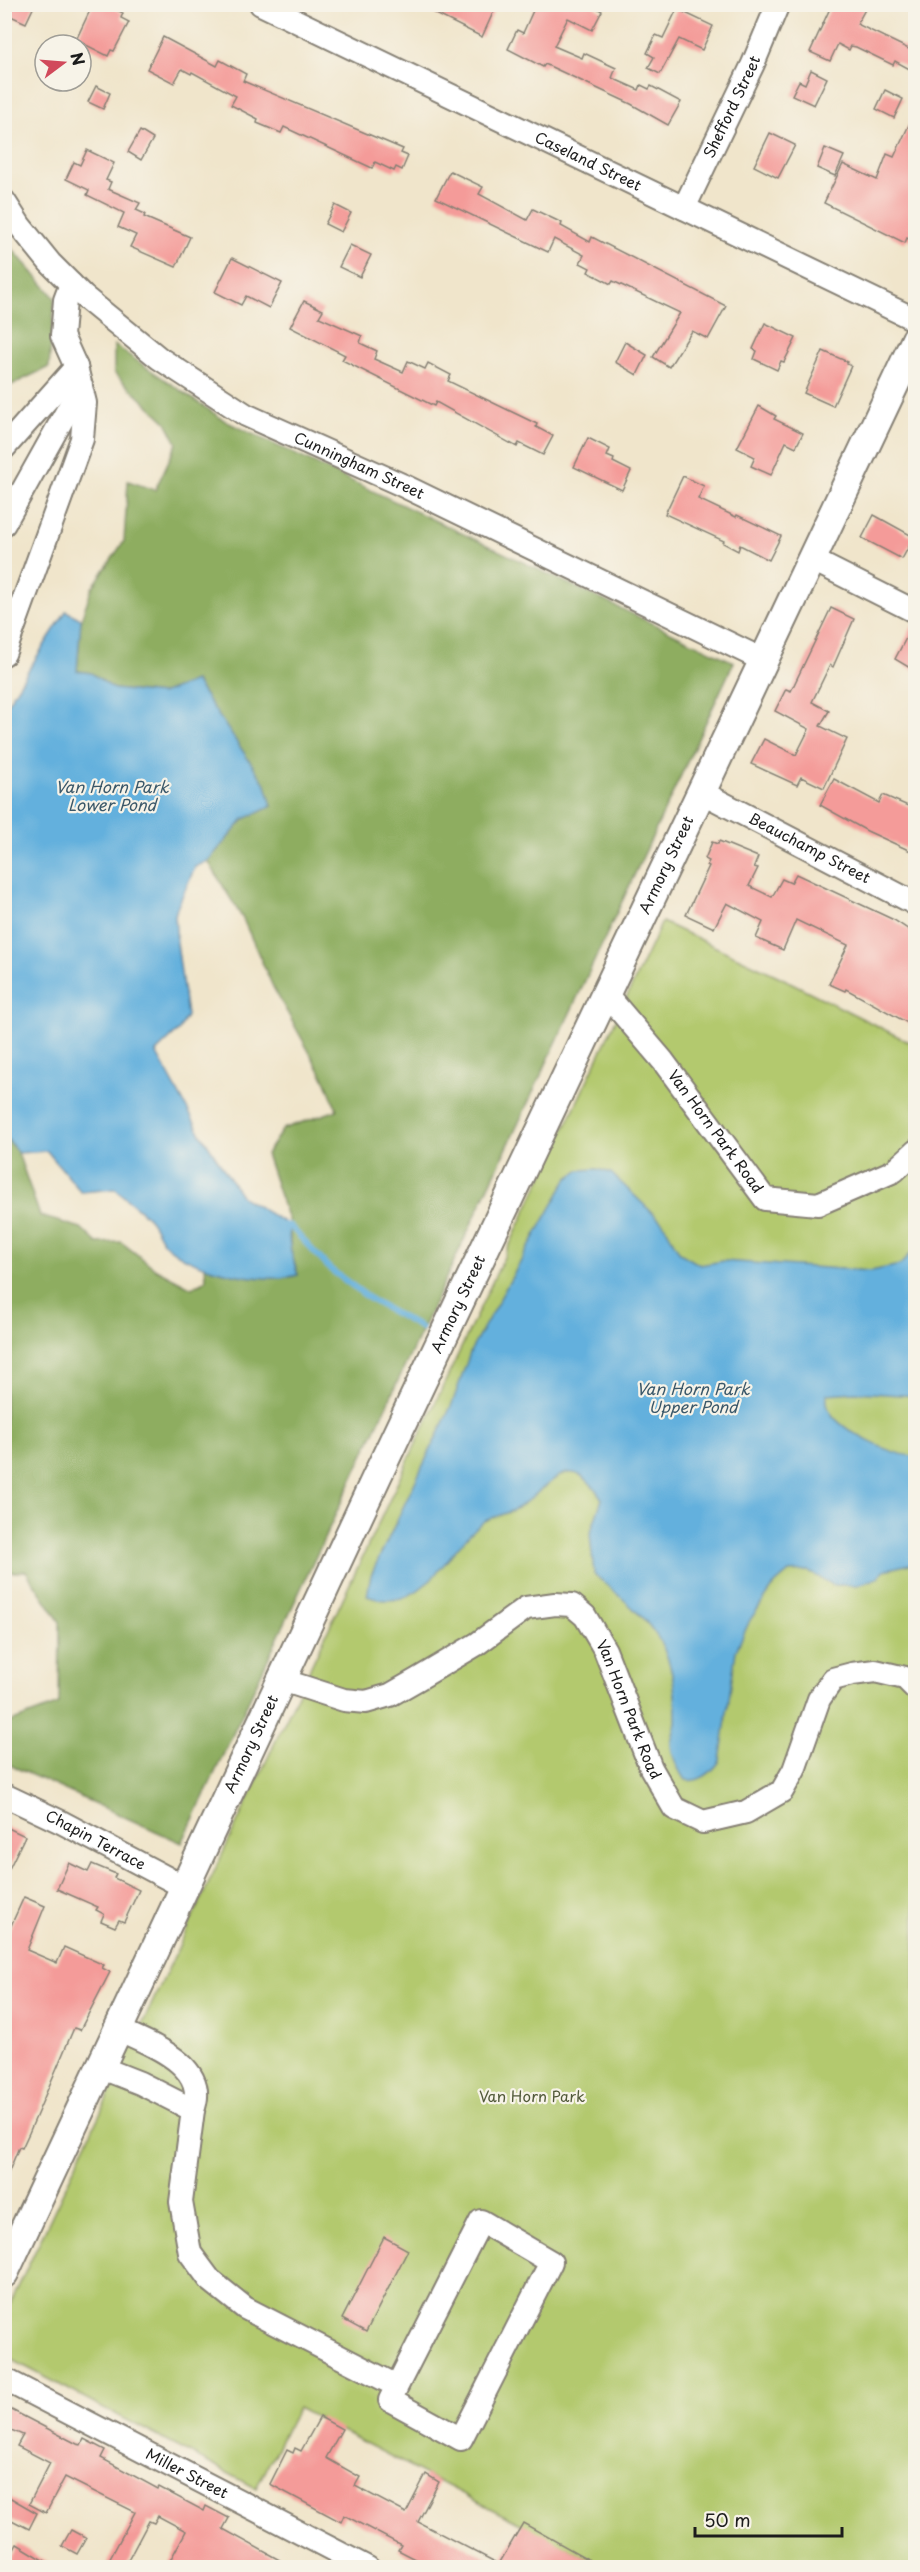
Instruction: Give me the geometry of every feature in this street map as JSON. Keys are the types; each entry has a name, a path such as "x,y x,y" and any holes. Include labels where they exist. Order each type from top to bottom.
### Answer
{"main road":[{"name":"Armory Street","path":"4,2273 120,2031 282,1680 915,339"}],"street":[{"name":"Caseland Street","path":"261,4 915,320"},
{"name":"Shefford Street","path":"684,208 753,64 778,4"},
{"name":"Cunningham Street","path":"4,201 20,226 50,262 118,327 159,358 246,415 402,485 763,660"},
{"path":"4,654 82,439 85,403 78,376 62,336 65,300 71,284"},
{"path":"4,448 78,376"},
{"path":"4,524 78,376"},
{"path":"811,559 915,612"},
{"name":"Beauchamp Street","path":"701,792 915,904"},
{"name":"Van Horn Park Road","path":"606,994 663,1061 765,1199 818,1204 894,1171 915,1151"},
{"name":"Van Horn Park Road","path":"282,1680 344,1700 366,1702 390,1695 418,1679 477,1644 526,1608 555,1604 572,1605 585,1616 605,1650 651,1768 674,1808 703,1822 746,1812 782,1791 794,1770 819,1699 833,1679 875,1671 905,1678 915,1689"},
{"name":"Chapin Terrace","path":"4,1796 61,1822 186,1888"},
{"path":"120,2031 170,2054 188,2072 198,2098 194,2110 181,2202 190,2253 210,2280 245,2308 397,2386"},
{"path":"102,2068 140,2083 194,2110"},
{"path":"481,2221 551,2262 461,2439 390,2400 397,2386 481,2221"},
{"name":"Miller Street","path":"4,2379 368,2568"}],"green space":[{"path":"7,243 55,298 49,367 5,388 4,246"},
{"path":"114,345 227,422 734,662 182,1843 5,1763 5,1724 59,1704 60,1622 26,1571 5,1573 4,1136 18,1153 40,1216 81,1228 97,1243 121,1242 156,1269 192,1288 206,1280 205,1266 246,1276 298,1275 290,1249 290,1226 266,1154 283,1129 337,1110 326,1082 273,987 243,919 208,861 244,819 272,806 196,682 161,694 114,689 91,673 77,671 81,619 92,588 124,541 128,481 155,490 177,443 166,422 114,373"},
{"name":"Van Horn Park","path":"662,922 778,976 915,1045 915,2567 603,2567 298,2408 256,2488 5,2356 5,2315"}],"water":[{"name":"Van Horn Park Lower Pond","path":"66,611 81,619 77,671 91,673 114,689 161,694 195,681 266,785 272,806 244,819 208,861 195,867 177,908 175,915 177,943 187,1016 179,1030 156,1052 201,1134 242,1197 290,1226 290,1245 298,1275 283,1278 248,1276 228,1273 192,1261 165,1244 143,1212 116,1189 81,1192 47,1151 18,1153 5,1136 5,707"},
{"name":"Van Horn Park Upper Pond","path":"597,1169 611,1173 663,1223 680,1253 700,1265 723,1261 871,1271 900,1265 915,1249 915,1396 855,1392 827,1394 827,1400 831,1413 840,1423 859,1436 883,1448 915,1456 915,1563 884,1570 878,1578 857,1585 833,1585 808,1571 789,1572 775,1584 750,1620 736,1651 720,1761 710,1773 696,1780 685,1780 672,1751 671,1742 676,1722 675,1692 665,1651 645,1620 594,1574 590,1534 602,1499 590,1483 579,1475 569,1473 560,1476 515,1509 482,1523 419,1590 404,1597 387,1600 367,1596 371,1575 452,1404 471,1350 567,1179 580,1170"}],"building":[{"path":"4,4 35,4 26,23 4,13"},
{"path":"93,4 105,4 123,13 121,18 129,22 114,51 111,50 108,56 93,48 93,33 79,33"},
{"path":"416,4 497,4 482,37"},
{"path":"536,4 590,4 602,11 592,30 568,18 554,46 582,58 584,53 616,68 612,78 639,90 641,85 649,89 651,86 681,102 668,125 631,104 545,64 543,67 508,49 517,30 523,33"},
{"path":"832,4 868,4 857,24 915,52 915,72 895,61 893,65 851,46 849,50 838,44 830,61 810,52"},
{"path":"677,9 713,26 702,50 679,39 660,74 648,68 654,57 647,53 656,35 663,38"},
{"path":"163,37 217,66 220,60 246,74 243,81 403,149 401,153 408,156 402,170 396,167 394,171 375,162 372,168 284,127 281,133 257,123 258,119 231,105 236,96 192,72 191,74 182,69 174,83 147,69"},
{"path":"811,70 827,78 814,105 792,95 799,81 805,84"},
{"path":"96,86 110,93 103,109 88,102"},
{"path":"885,90 903,99 894,118 876,109"},
{"path":"915,112 915,242 907,238 905,243 824,203 843,164 877,180 887,154 894,157"},
{"path":"140,131 153,139 141,160 128,152"},
{"path":"770,133 795,145 778,178 754,166"},
{"path":"825,148 844,156 835,176 817,168"},
{"path":"87,150 114,163 106,180 111,182 108,189 140,203 136,210 145,214 144,217 190,237 176,267 130,247 136,235 118,227 124,213 87,195 89,190 66,179 74,162 80,165"},
{"path":"450,171 483,187 479,194 527,220 533,209 562,223 561,226 590,242 592,237 726,306 708,339 692,331 669,367 653,357 680,313 613,281 611,284 588,272 590,268 580,263 584,255 554,239 548,252 436,198"},
{"path":"335,205 351,213 341,232 325,224"},
{"path":"350,245 371,255 360,277 339,267"},
{"path":"232,258 282,283 269,308 246,296 241,305 215,292"},
{"path":"304,301 323,310 319,317 362,336 360,343 377,351 374,359 403,372 408,361 425,369 428,363 451,375 448,381 537,424 536,427 553,436 543,455 519,443 517,447 436,402 434,406 342,360 345,355 290,327"},
{"path":"765,323 796,338 784,362 781,361 777,370 754,359 757,351 753,349"},
{"path":"625,342 647,355 637,375 615,362"},
{"path":"823,351 848,362 847,364 851,366 833,406 804,393"},
{"path":"759,406 776,416 774,419 803,433 796,447 786,442 771,475 751,466 755,457 737,448"},
{"path":"588,438 610,449 607,456 614,459 613,462 631,471 622,490 574,467"},
{"path":"683,476 704,486 698,499 781,536 769,560 740,545 738,551 723,543 724,541 665,514"},
{"path":"874,515 914,537 902,559 862,538"},
{"path":"831,608 854,619 833,667 830,665 812,702 829,711 820,726 847,739 824,788 801,777 797,785 751,764 764,739 796,755 809,729 775,711 786,689 791,691"},
{"path":"915,625 915,671 895,659"},
{"path":"834,779 879,803 883,795 915,809 915,853 867,831 820,805"},
{"path":"719,841 758,857 754,867 758,868 749,886 772,897 782,879 791,883 796,874 894,920 915,934 915,1027 846,989 845,991 829,984 848,945 796,920 783,950 756,938 763,922 727,903 714,928 686,915 709,866 707,865 709,861 705,859 712,842 718,844"},
{"path":"4,1826 25,1836 4,1879"},
{"path":"69,1863 88,1872 92,1864 116,1874 114,1878 139,1890 124,1922 119,1920 115,1927 101,1921 104,1914 96,1910 98,1907 57,1889"},
{"path":"24,1897 45,1906 27,1950 57,1963 64,1947 104,1965 102,1968 110,1972 80,2030 74,2028 29,2133 22,2148 19,2147 5,2181 4,1941"},
{"path":"384,2237 408,2250 366,2332 342,2319"},
{"path":"4,2406 77,2444 81,2445 84,2439 105,2450 101,2458 204,2511 206,2506 229,2518 223,2529 294,2568 166,2568 186,2531 158,2516 154,2523 149,2521 124,2568 105,2568 135,2512 65,2477 46,2513 29,2504 50,2463 17,2446 23,2435 4,2427"},
{"path":"320,2417 342,2429 326,2458 360,2477 355,2486 406,2513 426,2474 439,2482 418,2522 499,2564 523,2523 604,2568 433,2568 398,2550 401,2545 344,2515 341,2522 270,2484 287,2450 293,2453 295,2448 301,2451"},
{"path":"9,2497 37,2513 29,2529 4,2516 4,2506"},
{"path":"71,2530 86,2538 77,2554 62,2546"},
{"path":"17,2544 57,2568 4,2568"}],"waterway":[{"path":"284,1225 290,1226 330,1269 373,1301 421,1328"}]}
